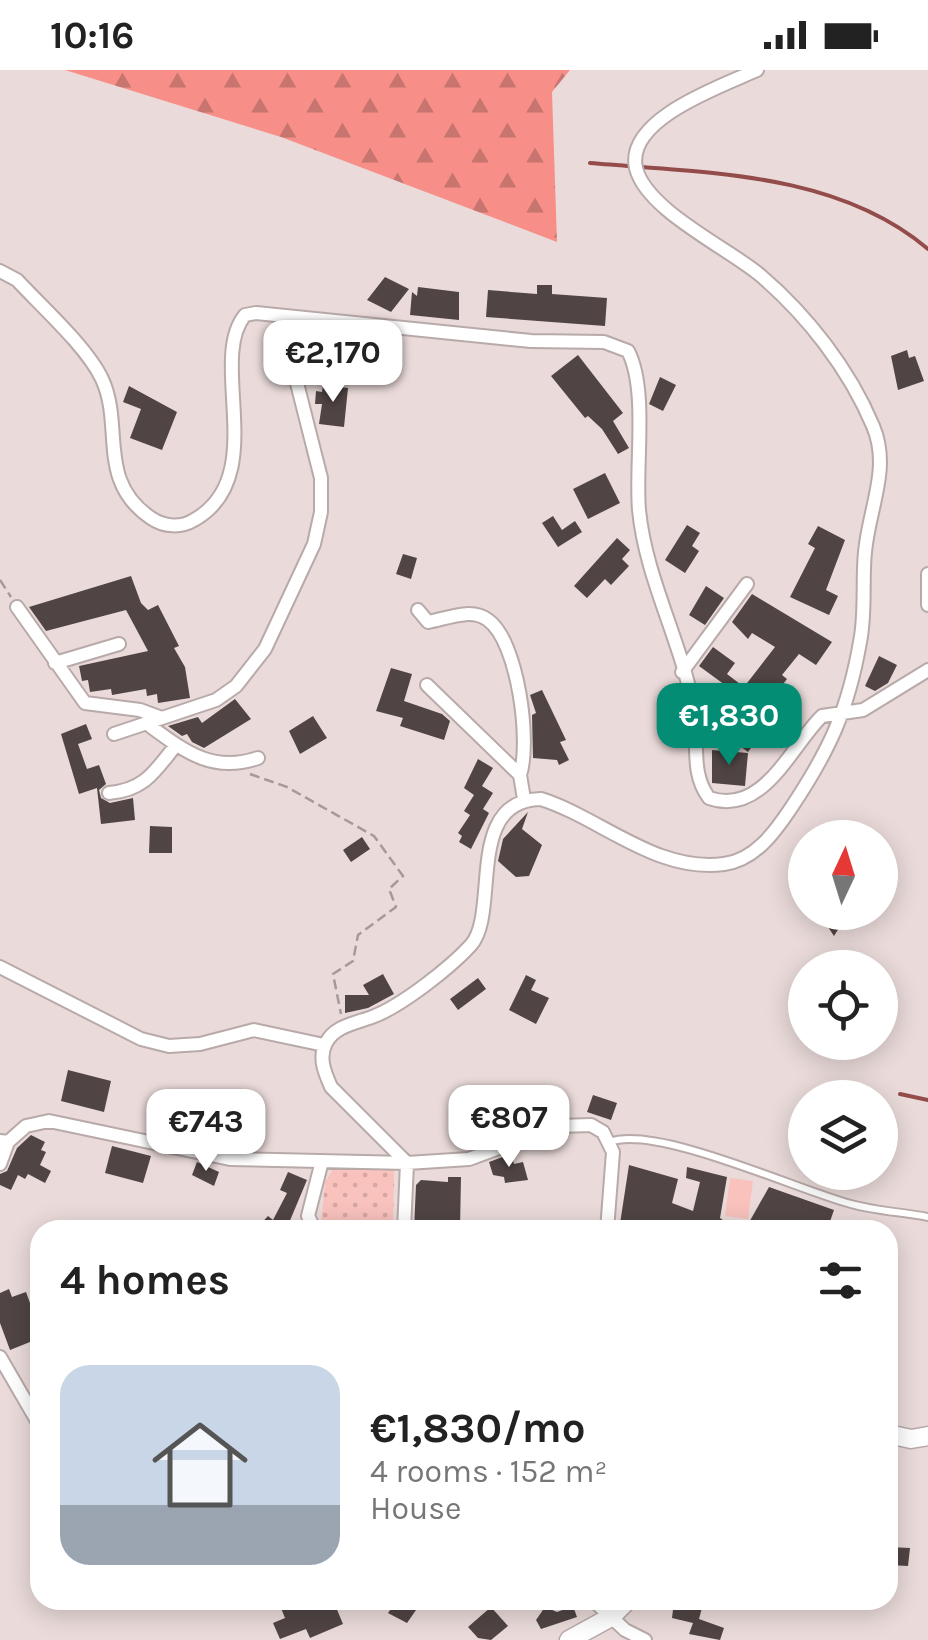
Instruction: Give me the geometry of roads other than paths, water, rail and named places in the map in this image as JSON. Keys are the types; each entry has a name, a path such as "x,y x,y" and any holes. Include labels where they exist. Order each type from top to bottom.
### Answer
{"main road":[{"path":"898,1438 928,1436"},
{"path":"569,1640 619,1610"}],"street":[{"path":"404,1220 407,1163 331,1087 324,1071 324,1045 346,1026 395,1006 471,945 482,922 488,852 510,811 524,799 559,804 634,846 708,865 728,864 769,840 826,756 843,711 861,640 865,550 880,475 882,455 874,428 824,343 783,297 760,275 647,192 636,170 640,140 656,122 757,70"},
{"path":"0,271 16,280 101,377 108,399 112,454 121,483 153,520 168,526 184,526 218,502 229,480 234,453 238,323 256,312 532,341 604,342 628,351 636,375 639,512 651,572 694,714 700,786 709,798 721,802 748,796 777,774 822,716 864,710 928,670"},
{"path":"114,734 216,700 251,669 265,650 320,527 321,478 280,316"},
{"path":"928,574 928,606"},
{"path":"682,672 747,584"},
{"path":"17,607 85,703 140,710 176,745 230,766 258,758"},
{"path":"418,610 428,622 472,614 486,618 500,632 507,646 523,720 520,775 524,799"},
{"path":"55,663 119,644"},
{"path":"427,685 520,775"},
{"path":"109,793 127,792 150,779 176,745"},
{"path":"0,967 141,1039 170,1046 200,1044 254,1030 324,1045"},
{"path":"0,1164 4,1142 26,1126 49,1121 230,1158 407,1163 468,1160 574,1124 590,1126 610,1142 606,1220"},
{"path":"310,1220 322,1161"},
{"path":"0,1357 30,1409"},
{"path":"603,1610 645,1640"}],"lane":[{"path":"610,1142 640,1139 754,1169 847,1203 928,1218"}],"waterway":[{"path":"590,163 723,174 811,190 892,223 928,249"},
{"path":"900,1094 928,1100"}]}
